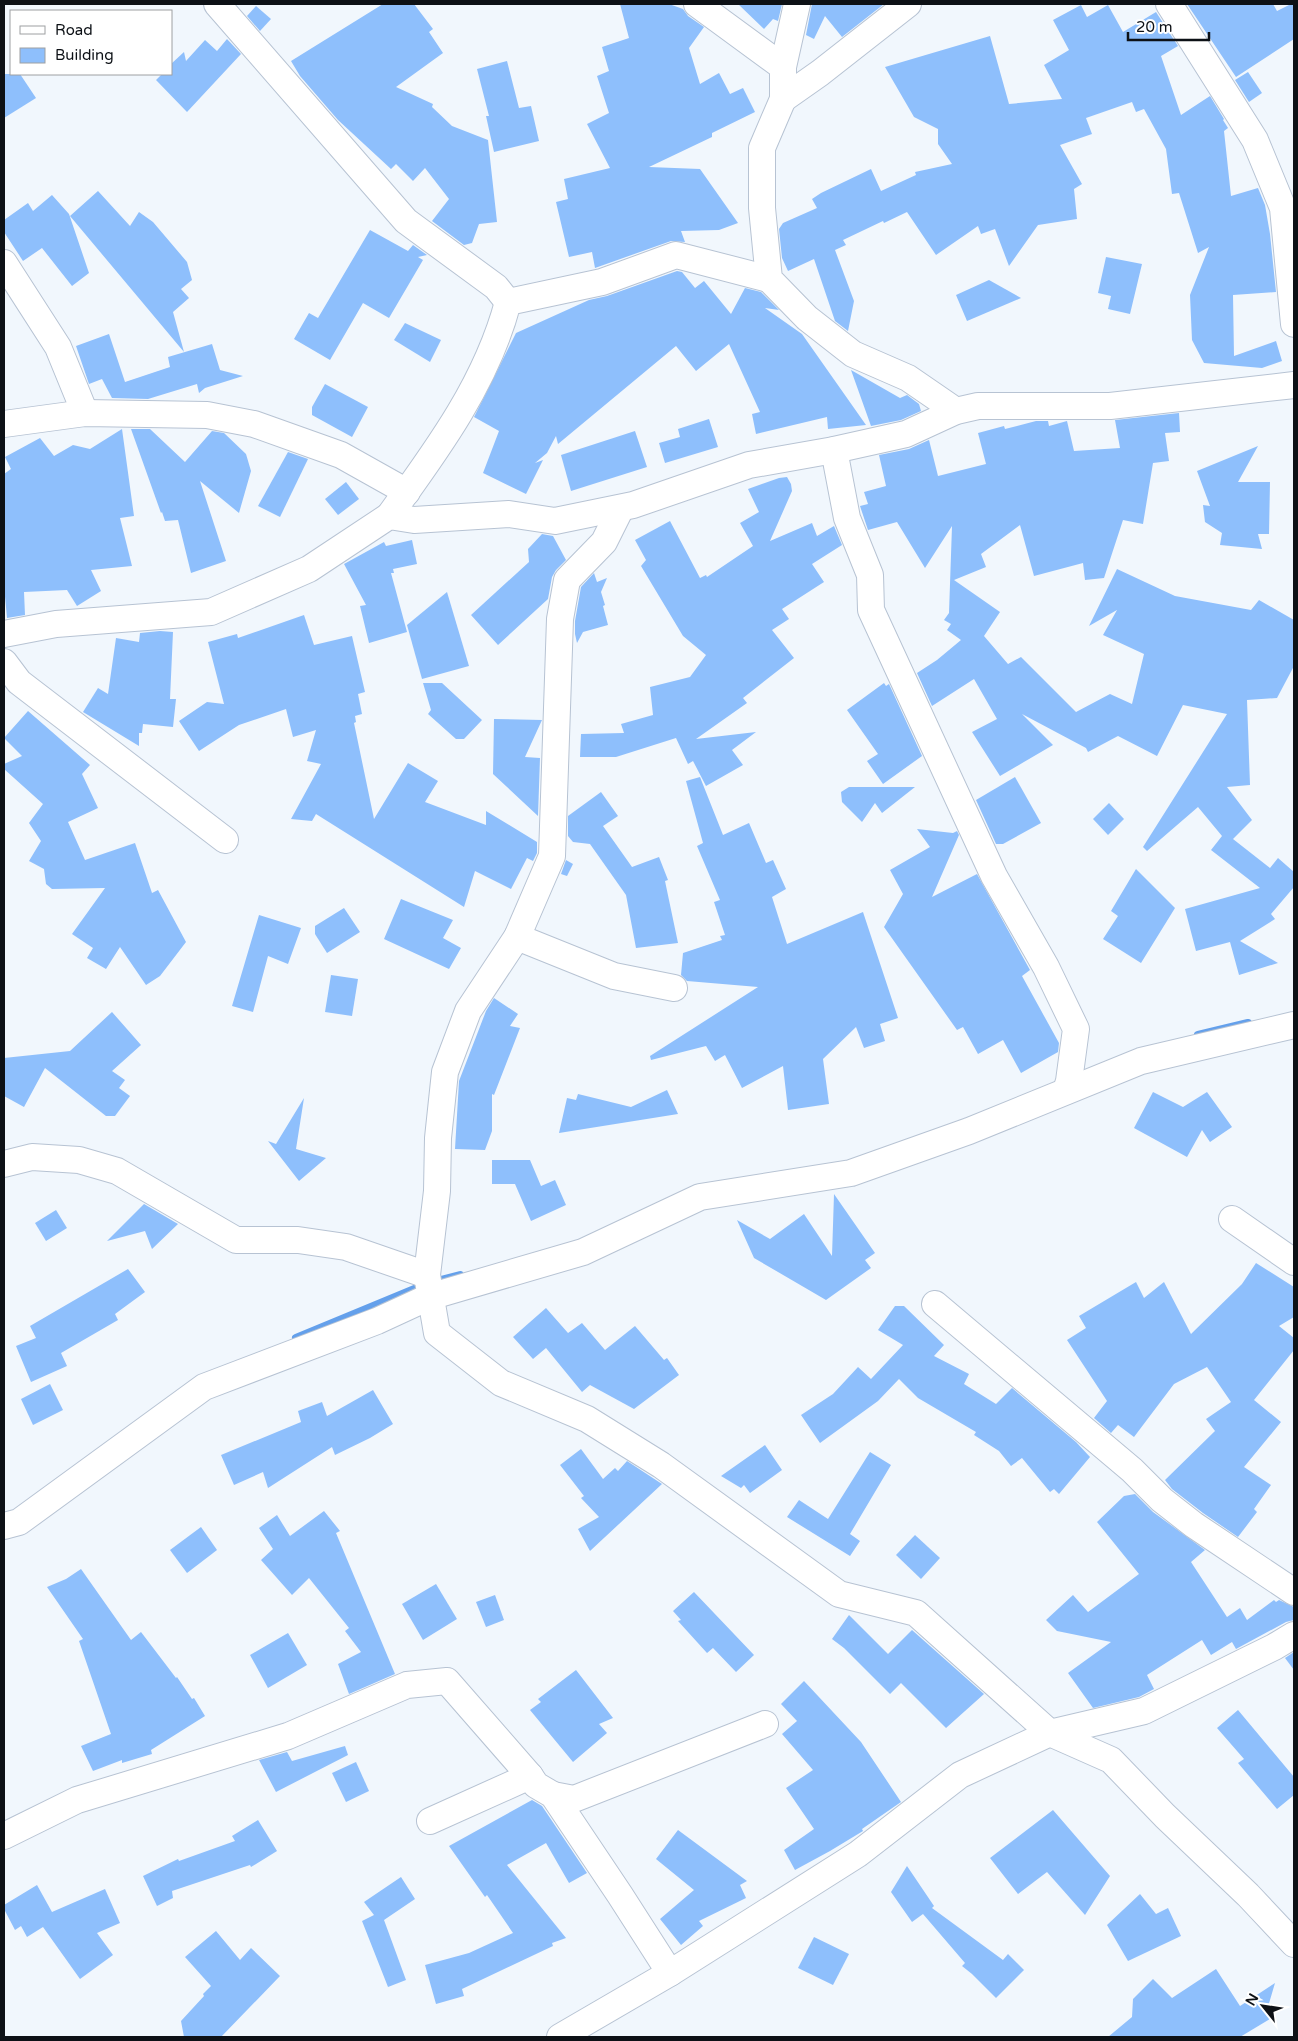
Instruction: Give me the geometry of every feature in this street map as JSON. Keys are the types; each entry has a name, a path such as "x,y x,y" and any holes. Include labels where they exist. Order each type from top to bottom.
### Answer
{"street":[{"path":"217,4 406,220 496,287 508,302"},
{"path":"697,4 783,66"},
{"path":"769,279 762,208 762,148 783,99 783,66 797,4"},
{"path":"783,99 820,73 908,4"},
{"path":"1169,4 1256,140 1283,208 1294,324"},
{"path":"508,302 602,282 676,255 769,279 807,318 854,354 908,378 956,412"},
{"path":"4,263 58,347 85,413"},
{"path":"4,634 56,624 211,612 309,569 389,516 407,492 453,426 500,331 508,302"},
{"path":"389,516 414,520 509,514 555,521 621,508 749,465 834,450 906,434 956,412 978,406 1110,406 1293,381"},
{"path":"4,424 85,413 207,414 254,424 341,455 407,492"},
{"path":"834,450 847,518 870,575 871,610 994,876 1046,966 1076,1029 1066,1092"},
{"path":"621,508 604,542 567,580 560,618 552,856 517,937 468,1011 445,1072 438,1138 437,1191 428,1286 437,1333 501,1383 587,1419 661,1465 839,1594 916,1613 1050,1733 1111,1760 1294,1943"},
{"path":"4,662 19,682 225,840"},
{"path":"517,937 614,976 674,988"},
{"path":"4,1526 19,1522 204,1387 377,1321 428,1286 583,1252 700,1197 851,1173 969,1131 1142,1062 1294,1025"},
{"path":"4,1142 32,1157"},
{"path":"4,1164 32,1157 79,1160 117,1171 236,1240 298,1240 346,1247 428,1286"},
{"path":"1232,1218 1294,1262"},
{"path":"935,1304 1132,1470 1162,1500 1194,1525 1294,1592"},
{"path":"560,2037 670,1973 858,1854 960,1775 1050,1733 1144,1711 1274,1647 1294,1635"},
{"path":"4,1836 77,1800 288,1736 407,1685 447,1681 536,1785 553,1795 574,1799 765,1724"},
{"path":"430,1821 530,1776"},
{"path":"553,1795 670,1973"}],"building":[{"path":"383,4 414,4 433,29 429,32 443,53 396,87 433,104 432,107 452,126 488,140 497,222 479,224 472,243 464,245 432,221 449,199 425,168 413,181 396,164 391,169 338,120 300,76 291,61"},
{"path":"620,4 669,4 683,9 688,16 704,27 689,48 700,84 719,73 730,94 743,88 755,112 712,133 712,137 649,167 700,169 738,223 719,230 681,231 685,242 671,241 595,268 592,252 569,257 556,202 568,199 564,179 610,168 587,124 609,113 597,76 609,71 602,47 629,38"},
{"path":"738,4 782,4 778,21 773,19 764,29"},
{"path":"812,4 884,4 842,37 825,16 814,39 806,35"},
{"path":"1187,4 1273,4 1277,11 1294,4 1294,39 1236,77"},
{"path":"1081,5 1087,17 1108,5 1123,32 1156,12 1178,46 1161,56 1181,115 1210,96 1224,119 1228,128 1224,131 1231,196 1258,188 1265,205 1276,292 1233,295 1234,356 1276,341 1282,361 1262,368 1204,363 1192,340 1190,295 1209,247 1198,253 1179,193 1172,194 1166,149 1144,109 1136,112 1132,102 1086,118 1092,134 1060,145 1082,184 1074,189 1077,219 1038,225 1009,266 995,229 981,234 978,226 936,255 907,212 884,223 883,221 843,240 846,245 835,250 854,301 848,331 835,321 814,259 788,271 782,258 779,229 783,223 817,208 812,199 821,193 871,169 881,191 916,175 915,172 952,164 938,144 938,129 914,117 885,67 990,36 1009,104 1062,99 1044,65 1069,50 1053,20"},
{"path":"256,6 271,19 260,31 247,16"},
{"path":"227,39 241,54 187,112 156,80 161,75 172,75 172,63 184,52 186,61 205,40 217,51"},
{"path":"507,61 519,108 531,106 539,141 494,152 486,116 489,116 477,69"},
{"path":"1248,72 1262,93 1249,102 1235,80"},
{"path":"4,74 21,75 36,98 4,118"},
{"path":"98,191 130,226 139,212 153,222 187,262 192,280 181,289 189,298 173,312 184,352 70,216"},
{"path":"52,195 69,214 89,273 72,286 42,248 23,261 4,232 4,220 28,203 33,211"},
{"path":"370,230 408,251 413,245 427,255 418,257 423,260 389,318 363,303 330,360 294,339 309,313 318,318"},
{"path":"1106,257 1142,264 1130,314 1108,309 1111,296 1098,293"},
{"path":"677,271 682,272 695,288 704,281 731,314 745,288 761,292 779,310 765,308 802,334 866,425 828,429 827,417 756,434 752,414 760,412 729,344 696,371 676,346 558,444 556,436 547,453 535,463 543,460 526,494 483,473 499,431 474,417 516,333 589,300 607,296"},
{"path":"989,280 1021,298 967,321 956,295"},
{"path":"405,323 441,340 430,362 394,340"},
{"path":"109,334 125,382 170,367 168,357 212,344 220,370 243,376 205,388 199,393 197,384 148,399 112,398 102,379 89,384 76,346"},
{"path":"851,370 900,398 907,395 919,404 921,411 901,420 871,426"},
{"path":"325,384 368,407 352,437 312,415 312,407"},
{"path":"1179,413 1180,432 1165,433 1169,461 1153,463 1143,524 1123,520 1104,578 1085,580 1083,563 1034,576 1020,525 981,554 986,567 954,580 1000,612 984,636 1008,664 1021,657 1076,712 1110,694 1132,704 1144,654 1103,635 1117,610 1089,626 1117,569 1175,596 1251,610 1259,600 1294,620 1294,666 1277,698 1247,700 1250,785 1227,787 1252,820 1233,839 1270,868 1278,858 1294,872 1294,887 1271,914 1275,919 1240,941 1278,963 1239,975 1230,942 1196,951 1185,909 1260,888 1211,850 1222,836 1198,807 1147,851 1143,847 1227,714 1183,705 1157,756 1118,736 1088,752 1086,748 1022,714 1053,745 1000,776 972,732 997,719 974,679 932,706 917,673 937,660 961,640 947,630 951,624 944,620 949,613 952,526 925,568 897,522 868,530 860,506 868,504 864,492 886,486 879,455 909,449 929,440 938,476 986,464 978,433 1004,426 1005,429 1036,421 1048,421 1049,426 1067,421 1074,451 1120,448 1115,420"},
{"path":"709,419 718,447 665,463 659,443 680,437 678,429"},
{"path":"122,429 134,516 120,518 132,566 91,570 101,591 77,606 67,590 24,592 25,615 7,618 4,586 4,474 11,469 5,457 40,438 54,456 73,445 90,449"},
{"path":"131,429 150,429 185,462 212,431 224,433 246,454 251,471 239,513 200,481 226,561 191,573 178,520 165,521"},
{"path":"635,431 647,467 571,491 561,455"},
{"path":"1258,446 1238,482 1270,482 1269,534 1258,534 1262,549 1220,545 1222,533 1205,522 1203,505 1210,506 1197,471"},
{"path":"288,452 308,459 280,517 258,506"},
{"path":"787,477 792,491 770,541 812,523 817,536 834,526 842,545 812,564 824,582 782,609 789,619 772,630 794,658 743,698 747,703 696,739 756,732 732,750 743,765 706,786 693,761 688,764 676,738 616,757 580,757 581,734 624,733 621,724 653,715 650,687 690,677 706,655 683,636 641,566 646,560 635,540 670,521 700,578 706,575 707,577 753,546 740,523 759,512 748,489"},
{"path":"346,482 359,499 338,515 325,499"},
{"path":"542,534 553,536 566,560 552,577 548,599 498,645 471,615 529,562 528,549"},
{"path":"412,540 417,564 393,569 394,573 391,573 407,632 369,643 360,606 366,605 344,564 384,542 386,546"},
{"path":"594,573 597,582 607,578 601,592 608,625 583,632 577,643 575,621 581,587"},
{"path":"447,592 469,666 422,679 407,625"},
{"path":"304,615 314,645 352,636 365,692 358,694 362,714 355,716 356,722 354,723 374,819 408,763 438,781 425,802 486,825 486,811 537,842 537,853 533,861 527,858 511,889 475,871 464,907 316,814 312,821 291,819 321,764 307,761 316,730 293,737 286,709 239,725 199,751 179,721 207,702 224,704 208,642 237,634 238,638"},
{"path":"173,632 170,699 176,699 173,727 143,724 142,733 139,733 139,746 83,712 98,688 108,694 116,638 139,642 140,633"},
{"path":"423,683 442,683 482,720 464,739 456,739 428,714 431,710"},
{"path":"884,683 886,686 889,684 922,756 883,784 867,761 878,754 847,710"},
{"path":"28,711 90,765 82,774 98,808 68,822 85,860 135,843 152,893 158,890 186,942 160,976 146,985 120,947 106,969 87,958 93,948 72,934 105,888 52,889 46,884 44,869 29,861 41,841 29,823 43,804 4,769 4,764 22,756 4,738"},
{"path":"494,719 542,720 525,757 540,758 538,816 493,774"},
{"path":"700,777 723,835 749,823 766,863 773,860 786,889 772,897 787,944 863,912 898,1018 880,1024 885,1041 864,1048 856,1027 823,1059 829,1104 788,1110 783,1066 742,1088 725,1055 715,1061 706,1046 651,1060 650,1056 758,987 687,981 681,975 683,953 722,940 720,936 725,935 714,902 720,900 697,846 703,843 686,781"},
{"path":"1015,777 1041,823 1003,844 996,844 976,800"},
{"path":"849,787 915,787 882,813 875,803 862,822 842,802 841,792"},
{"path":"601,792 618,816 603,826 632,867 659,857 668,880 665,881 678,943 636,948 626,895 590,844 573,842 568,836 568,816"},
{"path":"1109,803 1124,819 1108,835 1093,819"},
{"path":"917,829 953,833 957,831 959,835 932,897 977,874 1030,970 1022,976 1059,1043 1058,1052 1021,1073 1003,1040 978,1054 963,1027 957,1030 884,927 903,894 890,870 930,847"},
{"path":"566,860 573,864 567,876 561,874"},
{"path":"1136,869 1175,908 1141,963 1103,939 1118,916 1111,911"},
{"path":"401,899 453,920 443,938 461,948 449,969 384,939"},
{"path":"344,908 360,932 327,953 315,934 315,926"},
{"path":"259,915 301,928 288,964 268,956 253,1012 232,1006"},
{"path":"331,975 358,979 352,1016 325,1012"},
{"path":"494,998 518,1014 510,1026 520,1028 494,1095 492,1094 492,1131 485,1150 455,1149 459,1081 486,1011"},
{"path":"112,1012 141,1045 112,1071 125,1080 119,1088 130,1096 115,1116 106,1116 45,1068 24,1107 4,1096 4,1058 70,1051"},
{"path":"667,1090 678,1114 559,1133 567,1098 576,1100 578,1094 631,1107"},
{"path":"1153,1092 1183,1107 1207,1092 1232,1127 1210,1142 1202,1130 1187,1157 1134,1128"},
{"path":"304,1098 296,1149 326,1158 299,1181 268,1141 276,1144"},
{"path":"492,1160 530,1160 541,1186 555,1180 566,1205 531,1221 515,1184 492,1184"},
{"path":"834,1194 875,1253 865,1260 871,1268 826,1300 754,1258 737,1220 770,1239 804,1214 832,1256"},
{"path":"144,1204 178,1224 152,1249 145,1231 107,1241"},
{"path":"56,1210 67,1228 46,1241 35,1223"},
{"path":"1256,1263 1294,1287 1294,1317 1279,1326 1294,1338 1294,1350 1254,1400 1281,1422 1244,1467 1271,1485 1254,1509 1257,1512 1238,1537 1172,1489 1165,1480 1215,1431 1206,1419 1231,1402 1207,1367 1174,1384 1134,1437 1118,1425 1111,1433 1094,1418 1107,1401 1067,1340 1086,1328 1079,1316 1136,1282 1144,1298 1164,1282 1191,1334 1242,1284"},
{"path":"128,1269 145,1292 115,1314 118,1320 61,1353 67,1366 31,1382 16,1346 36,1338 30,1326"},
{"path":"895,1306 904,1306 944,1345 934,1356 969,1374 964,1384 996,1404 1012,1388 1076,1442 1090,1457 1059,1494 1054,1489 1050,1492 1022,1458 1011,1466 999,1451 974,1435 976,1432 918,1398 899,1379 878,1401 820,1443 801,1415 833,1394 858,1367 871,1379 903,1345 878,1330"},
{"path":"546,1308 568,1333 582,1323 605,1350 635,1326 664,1360 667,1358 679,1375 634,1409 590,1385 582,1392 546,1348 533,1359 513,1337"},
{"path":"50,1384 63,1410 33,1425 21,1399"},
{"path":"373,1390 393,1424 370,1438 335,1455 332,1447 268,1488 263,1472 234,1485 221,1455 301,1422 298,1411 322,1402 327,1416"},
{"path":"765,1445 782,1470 750,1493 744,1485 741,1488 721,1476"},
{"path":"581,1449 603,1479 615,1468 618,1471 627,1461 662,1484 590,1551 578,1529 599,1517 581,1498 584,1496 560,1465"},
{"path":"870,1452 891,1465 850,1534 860,1541 850,1556 787,1517 799,1500 828,1519"},
{"path":"1135,1494 1153,1512 1205,1550 1191,1562 1227,1617 1240,1608 1247,1620 1274,1600 1276,1602 1279,1600 1294,1607 1294,1620 1286,1622 1236,1649 1232,1642 1211,1655 1202,1640 1147,1675 1154,1689 1139,1697 1093,1708 1068,1673 1111,1642 1057,1631 1046,1620 1073,1595 1088,1612 1139,1574 1097,1522 1124,1496"},
{"path":"324,1511 340,1531 336,1533 395,1674 349,1694 338,1664 361,1652 345,1631 349,1628 309,1578 292,1595 261,1560 273,1549 259,1528 277,1515 290,1536"},
{"path":"201,1527 217,1550 187,1573 170,1550"},
{"path":"915,1535 940,1558 921,1579 896,1555"},
{"path":"81,1569 131,1640 141,1632 192,1699 194,1698 205,1716 151,1750 152,1754 122,1763 122,1760 93,1771 81,1746 111,1734 79,1641 83,1639 47,1587 66,1579"},
{"path":"436,1584 457,1619 423,1640 402,1604"},
{"path":"694,1592 754,1655 736,1672 713,1648 707,1653 678,1621 681,1620 673,1611"},
{"path":"495,1595 504,1620 486,1627 476,1602"},
{"path":"849,1615 888,1654 912,1630 984,1694 946,1728 901,1683 890,1694 844,1648 832,1639"},
{"path":"288,1633 307,1665 268,1688 250,1655"},
{"path":"1294,1652 1294,1670 1285,1658"},
{"path":"576,1670 613,1718 599,1724 607,1733 573,1762 530,1710 541,1702 538,1699"},
{"path":"804,1681 861,1742 901,1802 862,1829 863,1831 795,1870 784,1850 814,1829 786,1788 813,1770 782,1734 797,1721 781,1704"},
{"path":"1238,1710 1294,1777 1294,1795 1277,1809 1238,1763 1244,1759 1217,1728"},
{"path":"345,1746 348,1755 276,1792 259,1760 287,1752 292,1761"},
{"path":"356,1762 369,1791 346,1802 332,1773"},
{"path":"532,1800 542,1806 587,1873 569,1883 546,1843 507,1865 566,1938 552,1943 553,1946 462,1989 464,1996 436,2004 425,1965 469,1953 513,1933 487,1895 485,1897 449,1846"},
{"path":"1053,1810 1110,1876 1085,1915 1047,1872 1018,1894 990,1858"},
{"path":"258,1820 277,1851 251,1867 250,1865 172,1891 173,1898 157,1906 143,1876 178,1859 179,1861 235,1841 232,1836"},
{"path":"678,1830 747,1881 740,1885 746,1898 699,1921 703,1926 681,1945 660,1919 694,1890 656,1859"},
{"path":"907,1866 934,1906 932,1908 1003,1960 1008,1954 1024,1970 996,1998 962,1966 965,1963 923,1914 912,1922 891,1892"},
{"path":"401,1877 415,1899 384,1920 406,1980 388,1987 362,1921 374,1915 364,1902"},
{"path":"37,1885 52,1912 105,1889 120,1923 97,1933 113,1955 80,1979 43,1927 27,1937 21,1926 15,1930 4,1909 4,1905"},
{"path":"1140,1894 1156,1914 1168,1908 1181,1936 1128,1961 1107,1925"},
{"path":"216,1931 240,1960 251,1948 280,1976 221,2037 184,2037 181,2021 211,1986 185,1957"},
{"path":"814,1937 849,1954 833,1985 798,1968"},
{"path":"1216,1969 1240,2006 1275,1983 1267,2010 1275,2016 1240,2037 1108,2037 1132,2017 1133,1999 1153,1979 1172,1998"}],"waterway":[{"path":"1198,1035 1248,1023"},
{"path":"296,1338 429,1283 460,1275"}]}
